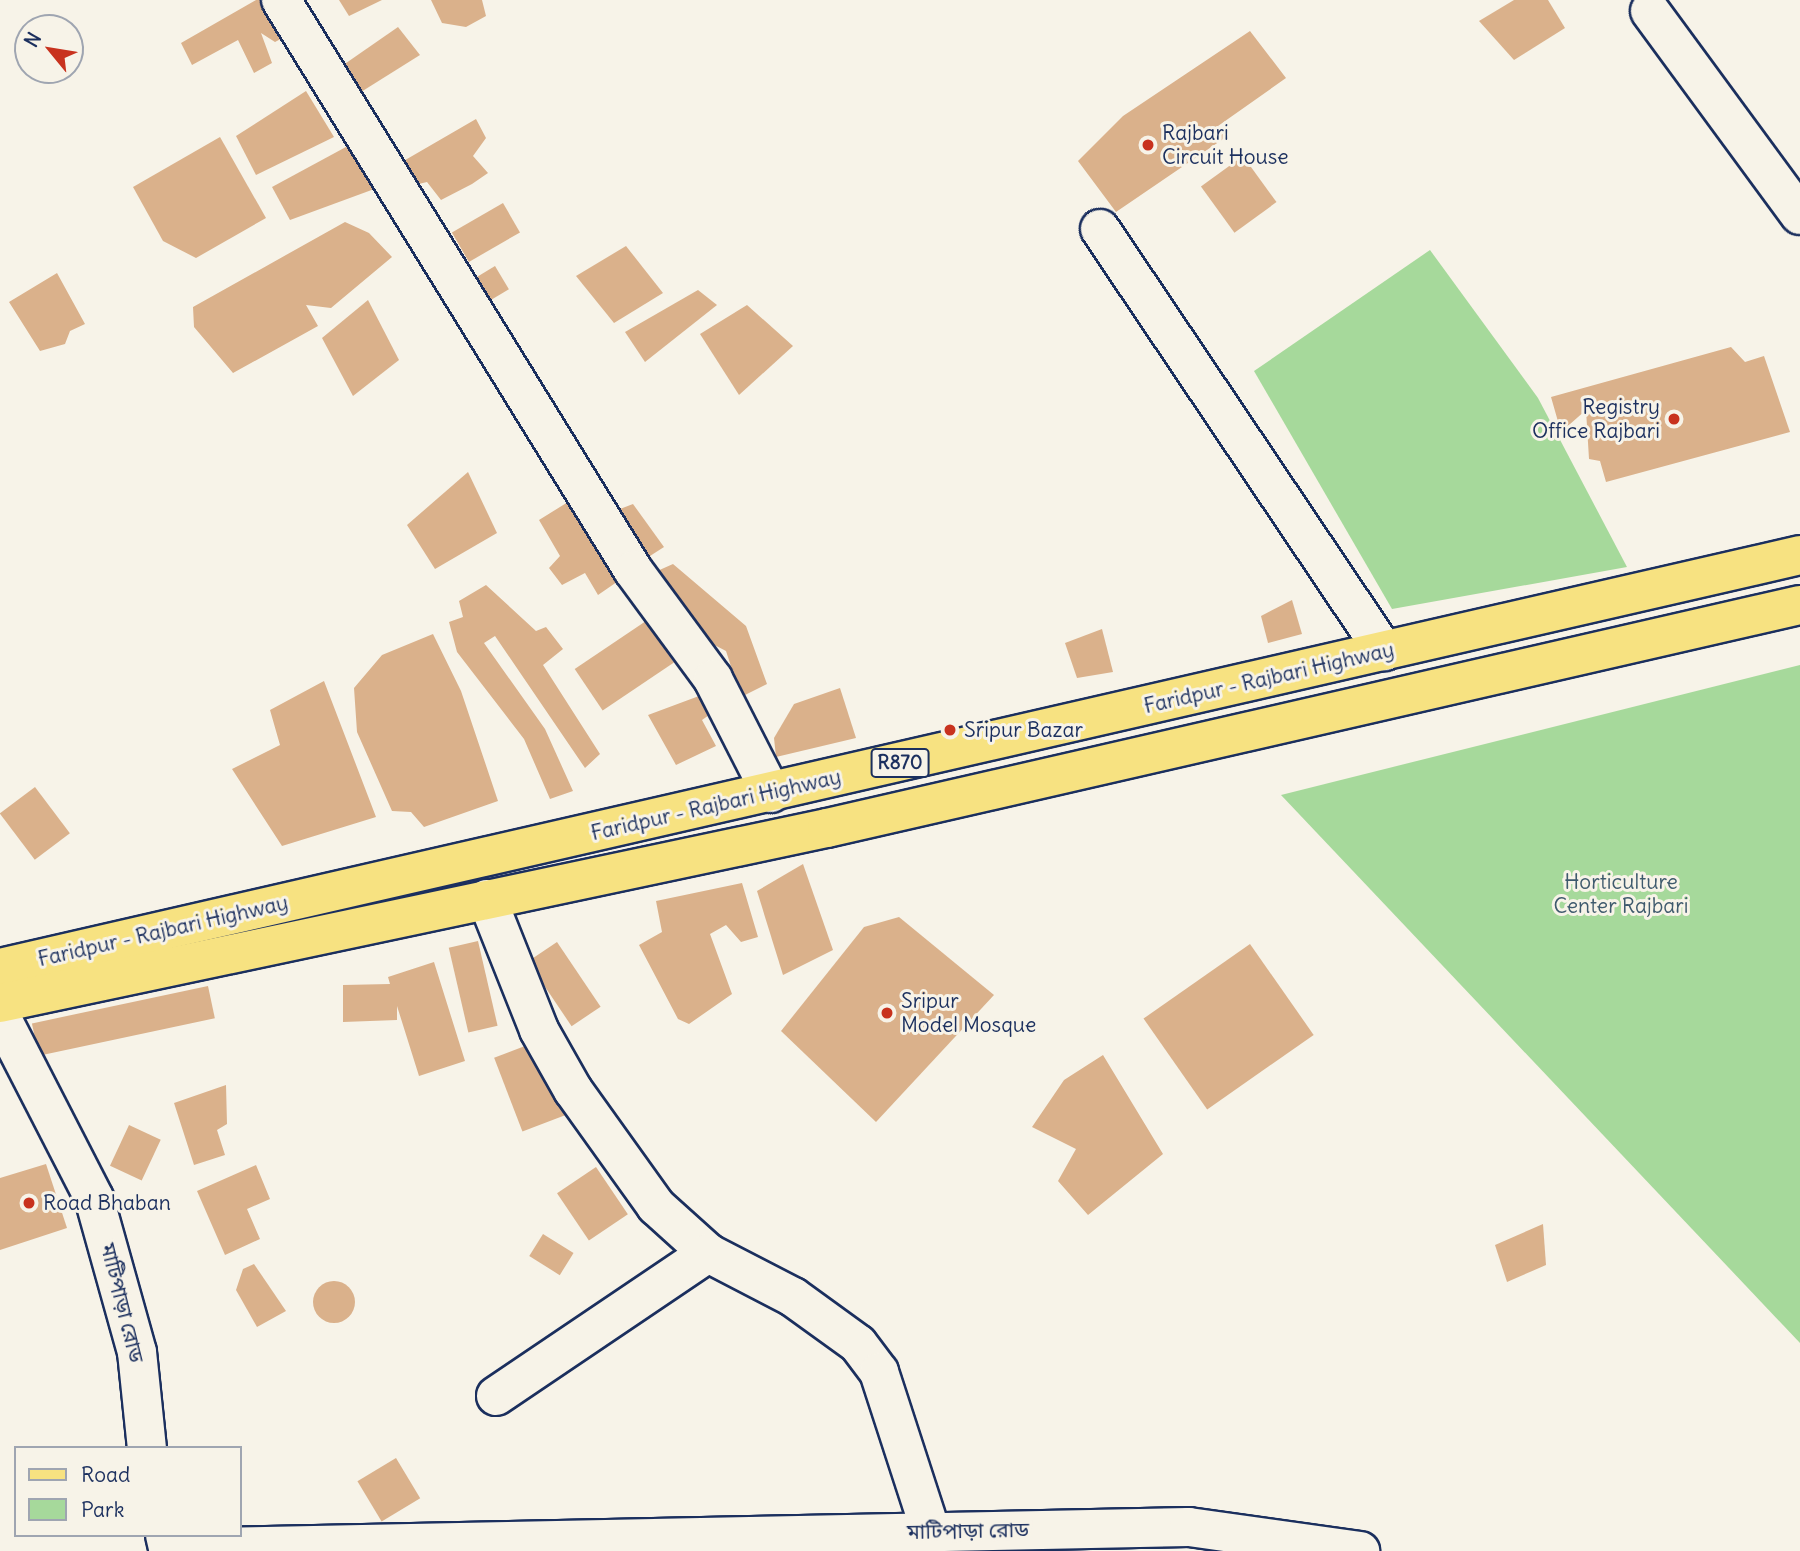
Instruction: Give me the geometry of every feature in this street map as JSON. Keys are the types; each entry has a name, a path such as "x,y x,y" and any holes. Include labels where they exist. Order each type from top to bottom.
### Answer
{"main road":[{"name":"Faridpur - Rajbari Highway","path":"0,968 1800,555"},
{"name":"Faridpur - Rajbari Highway","path":"0,1003 487,899 1800,604"}],"street":[{"path":"281,0 633,570 713,679 771,793"},
{"path":"1650,11 1800,215"},
{"path":"1100,229 1384,651"},
{"path":"487,899 539,1030 573,1090 656,1206 708,1253 793,1297 859,1344 880,1372 931,1532"},
{"name":"মাটিপাড়া রোড","path":"0,1015 94,1198 137,1352 147,1446"},
{"path":"496,1396 708,1253"},
{"name":"মাটিপাড়া রোড","path":"161,1545 931,1532 1187,1539 1360,1551"}],"green space":[{"path":"1430,250 1538,398 1627,567 1392,609 1254,371"},
{"name":"Horticulture Center Rajbari","path":"1800,665 1800,1343 1281,795"}],"building":[{"path":"256,0 263,0 292,33 275,42 261,33 272,63 254,73 238,40 192,65 181,43"},
{"path":"339,0 382,0 349,16"},
{"path":"431,0 482,0 486,16 466,27 442,23"},
{"path":"1514,0 1548,0 1565,28 1514,60 1479,21"},
{"path":"398,27 420,55 353,97 336,70"},
{"path":"1250,31 1286,78 1218,126 1226,137 1116,212 1078,161 1123,116"},
{"path":"306,91 334,137 256,175 236,136"},
{"path":"476,119 486,138 473,156 488,173 472,184 441,200 427,182 402,188 388,170"},
{"path":"220,137 266,218 196,258 163,241 133,187"},
{"path":"357,141 377,188 290,220 272,187"},
{"path":"1243,156 1277,202 1234,233 1201,187"},
{"path":"503,203 520,232 469,262 452,232"},
{"path":"345,222 369,233 392,257 331,308 306,305 318,326 233,373 194,327 193,307"},
{"path":"626,246 663,293 614,323 576,276"},
{"path":"495,266 509,289 487,302 474,279"},
{"path":"57,273 85,324 70,331 65,344 40,351 9,302"},
{"path":"698,290 717,305 645,362 625,332"},
{"path":"368,300 399,360 353,396 322,338"},
{"path":"747,305 793,346 739,395 700,334"},
{"path":"1731,347 1745,362 1764,356 1790,432 1606,482 1600,461 1589,459 1586,410 1561,432 1551,397"},
{"path":"468,472 497,533 435,569 407,525"},
{"path":"568,502 627,575 598,595 585,573 562,585 549,568 560,556 539,520"},
{"path":"633,504 664,547 639,563 607,514"},
{"path":"673,564 746,626 767,684 741,697 726,651 703,639 646,576"},
{"path":"486,585 536,631 546,627 563,649 543,665 600,754 585,768 495,636 484,643 545,729 573,791 550,799 524,739 457,652 449,622 463,617 459,601"},
{"path":"1292,600 1302,634 1268,643 1261,616"},
{"path":"646,621 674,662 603,711 575,669"},
{"path":"1102,629 1113,672 1077,678 1065,643"},
{"path":"433,634 461,691 498,801 424,827 411,812 392,811 357,732 354,688 382,655"},
{"path":"324,681 376,817 282,846 232,769 280,745 270,710"},
{"path":"840,688 856,738 776,757 774,738 794,704"},
{"path":"699,696 712,713 702,720 716,746 676,765 648,715"},
{"path":"35,787 70,833 35,860 0,813"},
{"path":"803,864 833,950 783,975 757,891"},
{"path":"742,883 758,937 741,942 726,925 710,934 732,994 689,1024 678,1019 639,945 662,932 656,901"},
{"name":"Sripur Model Mosque","path":"899,917 994,995 876,1122 781,1031 864,927"},
{"path":"478,941 498,1026 468,1033 449,948"},
{"path":"557,942 601,1007 572,1026 528,962"},
{"path":"1250,944 1314,1035 1207,1109 1144,1019"},
{"path":"434,962 465,1061 419,1076 397,1006 397,1020 343,1022 343,985 390,984 388,977"},
{"path":"208,986 215,1018 39,1056 32,1023"},
{"path":"538,1041 566,1115 522,1132 494,1058"},
{"path":"1103,1055 1163,1154 1088,1215 1058,1181 1076,1149 1032,1127 1064,1080"},
{"path":"226,1085 227,1124 217,1130 225,1155 194,1165 174,1103"},
{"path":"129,1125 161,1140 142,1181 110,1166"},
{"name":"Road Bhaban","path":"46,1164 67,1228 0,1250 0,1178"},
{"path":"256,1165 270,1199 247,1209 260,1239 225,1255 197,1191"},
{"path":"596,1167 628,1214 589,1241 557,1193"},
{"path":"1543,1224 1546,1265 1507,1282 1495,1245"},
{"path":"543,1234 574,1253 560,1275 529,1256"},
{"path":"254,1264 286,1311 257,1327 236,1290 243,1269"},
{"path":"334,1281 349,1287 355,1302 349,1317 334,1323 319,1317 313,1302 319,1287"},
{"path":"396,1458 420,1498 382,1521 357,1481"}],"place":[{"name":"Rajbari Circuit House","path":"1148,145"},
{"name":"Registry Office Rajbari","path":"1674,419"},
{"name":"Sripur Bazar","path":"950,730"},
{"name":"Sripur Model Mosque","path":"887,1013"},
{"name":"Road Bhaban","path":"29,1203"}]}
